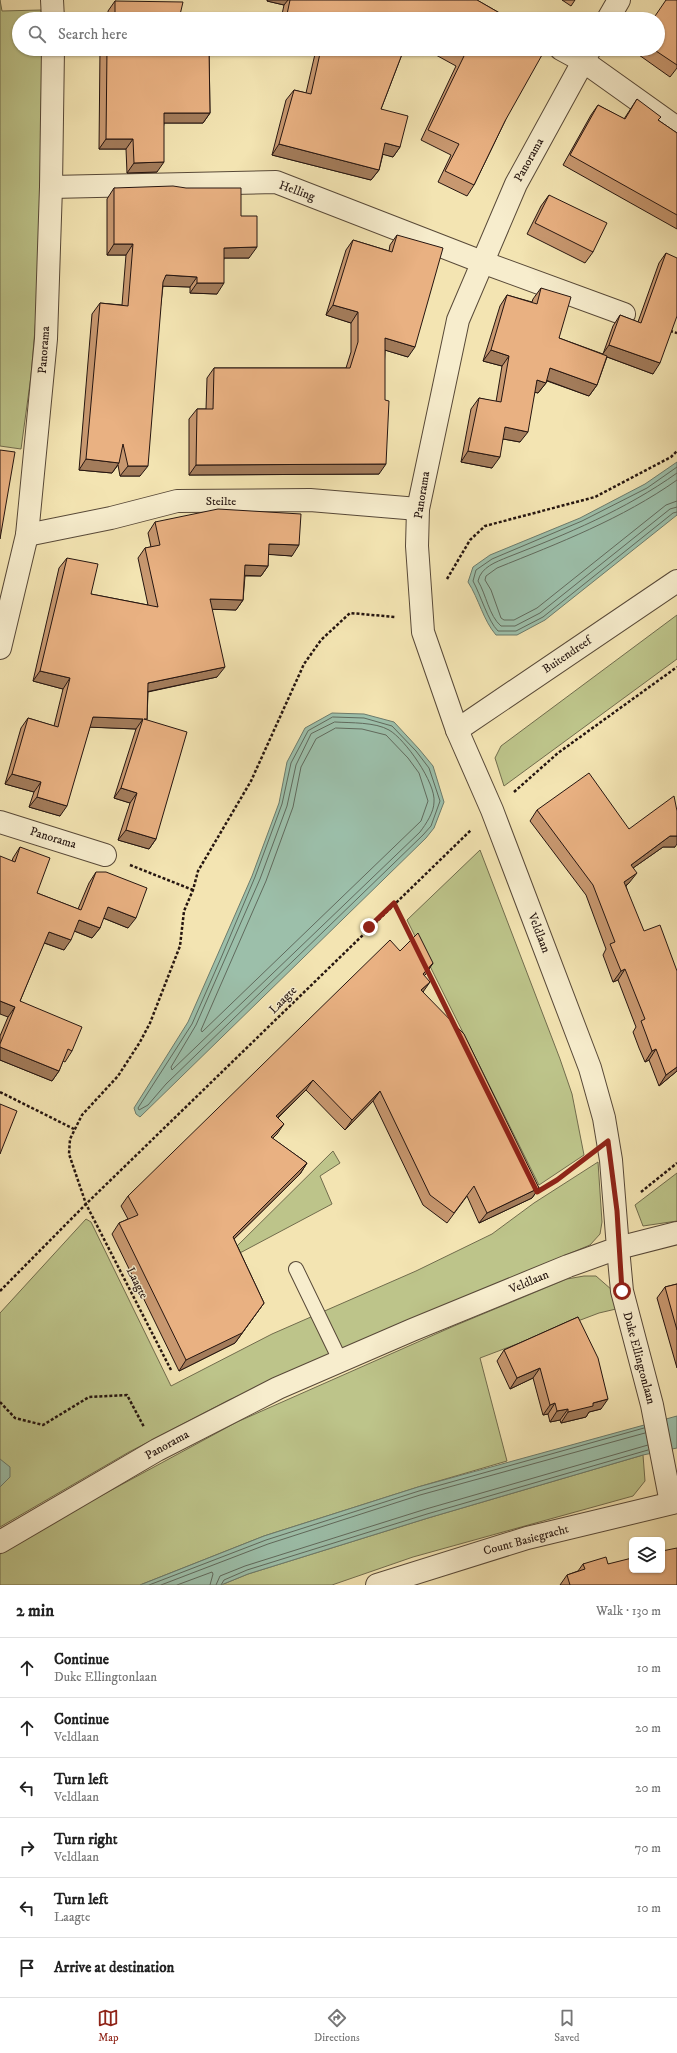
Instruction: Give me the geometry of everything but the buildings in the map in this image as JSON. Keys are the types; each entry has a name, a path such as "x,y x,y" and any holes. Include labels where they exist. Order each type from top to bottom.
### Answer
{"street":[{"path":"52,0 53,12"},
{"path":"612,12 619,0"},
{"name":"Panorama","path":"0,648 27,535 46,339 51,188 53,56"},
{"name":"Panorama","path":"457,730 422,632 423,619 417,546 418,509 458,320 516,184 585,56"},
{"path":"587,56 677,128"},
{"name":"Helling","path":"51,188 276,182 482,262"},
{"path":"482,262 624,314"},
{"name":"Steilte","path":"27,535 111,518 177,501 310,500 418,509"},
{"name":"Buitendreef","path":"457,730 677,581"},
{"name":"Veldlaan","path":"340,1360 568,1266 618,1248 617,1211 608,1141 590,1068 492,810 457,730"},
{"name":"Panorama","path":"0,822 105,855"},
{"path":"618,1248 677,1233"},
{"name":"Duke Ellingtonlaan","path":"618,1248 622,1291 652,1405 663,1465 674,1503"},
{"name":"Panorama","path":"0,1542 157,1450 257,1398 340,1360"},
{"name":"Count Basiegracht","path":"377,1585 527,1538 674,1503"}],"lane":[{"path":"296,1269 340,1360"}],"path":[{"path":"446,581 470,540 485,526 595,497 671,457 677,451"},
{"path":"86,1204 69,1154 70,1140 74,1129 82,1116 118,1076 150,1023 180,946 184,911 193,890 198,871 251,781 304,664 321,640 350,613 423,619"},
{"path":"492,810 558,753 677,667"},
{"name":"Laagte","path":"0,1291 86,1204 214,1082 394,903 492,810"},
{"path":"105,855 193,890"},
{"path":"394,903 415,946"},
{"path":"425,967 457,1030"},
{"path":"0,1092 74,1129"},
{"path":"533,1185 537,1192 557,1180 608,1141"},
{"path":"617,1211 677,1163"},
{"name":"Laagte","path":"86,1204 171,1370"},
{"path":"0,1402 14,1418 43,1425 89,1397 127,1395 157,1450"}],"green space":[{"path":"0,0 2,11 41,10 41,12 12,12 12,56 42,56 39,282 31,376 21,449 0,446"},
{"path":"677,615 677,659 504,786 495,758 501,746"},
{"path":"480,850 572,1094 584,1155 539,1185 407,920"},
{"path":"333,1151 340,1163 320,1176 332,1204 238,1254 235,1248"},
{"path":"598,1162 602,1222 600,1234 590,1245 372,1336 229,1400 129,1452 0,1527 0,1313 86,1219 91,1222 171,1386 272,1334 416,1271 492,1234 534,1203"},
{"path":"677,1173 677,1221 643,1226 635,1205"},
{"path":"584,1276 596,1276 612,1290 616,1309 599,1313 480,1358 507,1461 418,1487 264,1536 140,1585 0,1585 0,1554 47,1525 237,1422 454,1326 567,1279"},
{"path":"643,1455 645,1481 633,1496 413,1557 332,1585 221,1585 248,1574 428,1518"}],"water":[{"path":"677,462 677,515 545,620 517,635 496,635 488,623 468,582 473,567 490,555 580,518 645,484"},
{"path":"332,713 364,714 394,722 419,749 433,766 444,802 434,828 426,838 140,1117 136,1114 134,1108 188,1022 252,876 279,803 287,762 305,728"},
{"path":"677,1416 677,1448 643,1455 428,1518 248,1574 221,1585 140,1585 264,1536 418,1487"},
{"path":"0,1459 10,1467 10,1477 0,1487"}],"route":[{"path":"369,927 394,903 537,1192 557,1180 608,1141 617,1211 620,1279 622,1291"}]}
